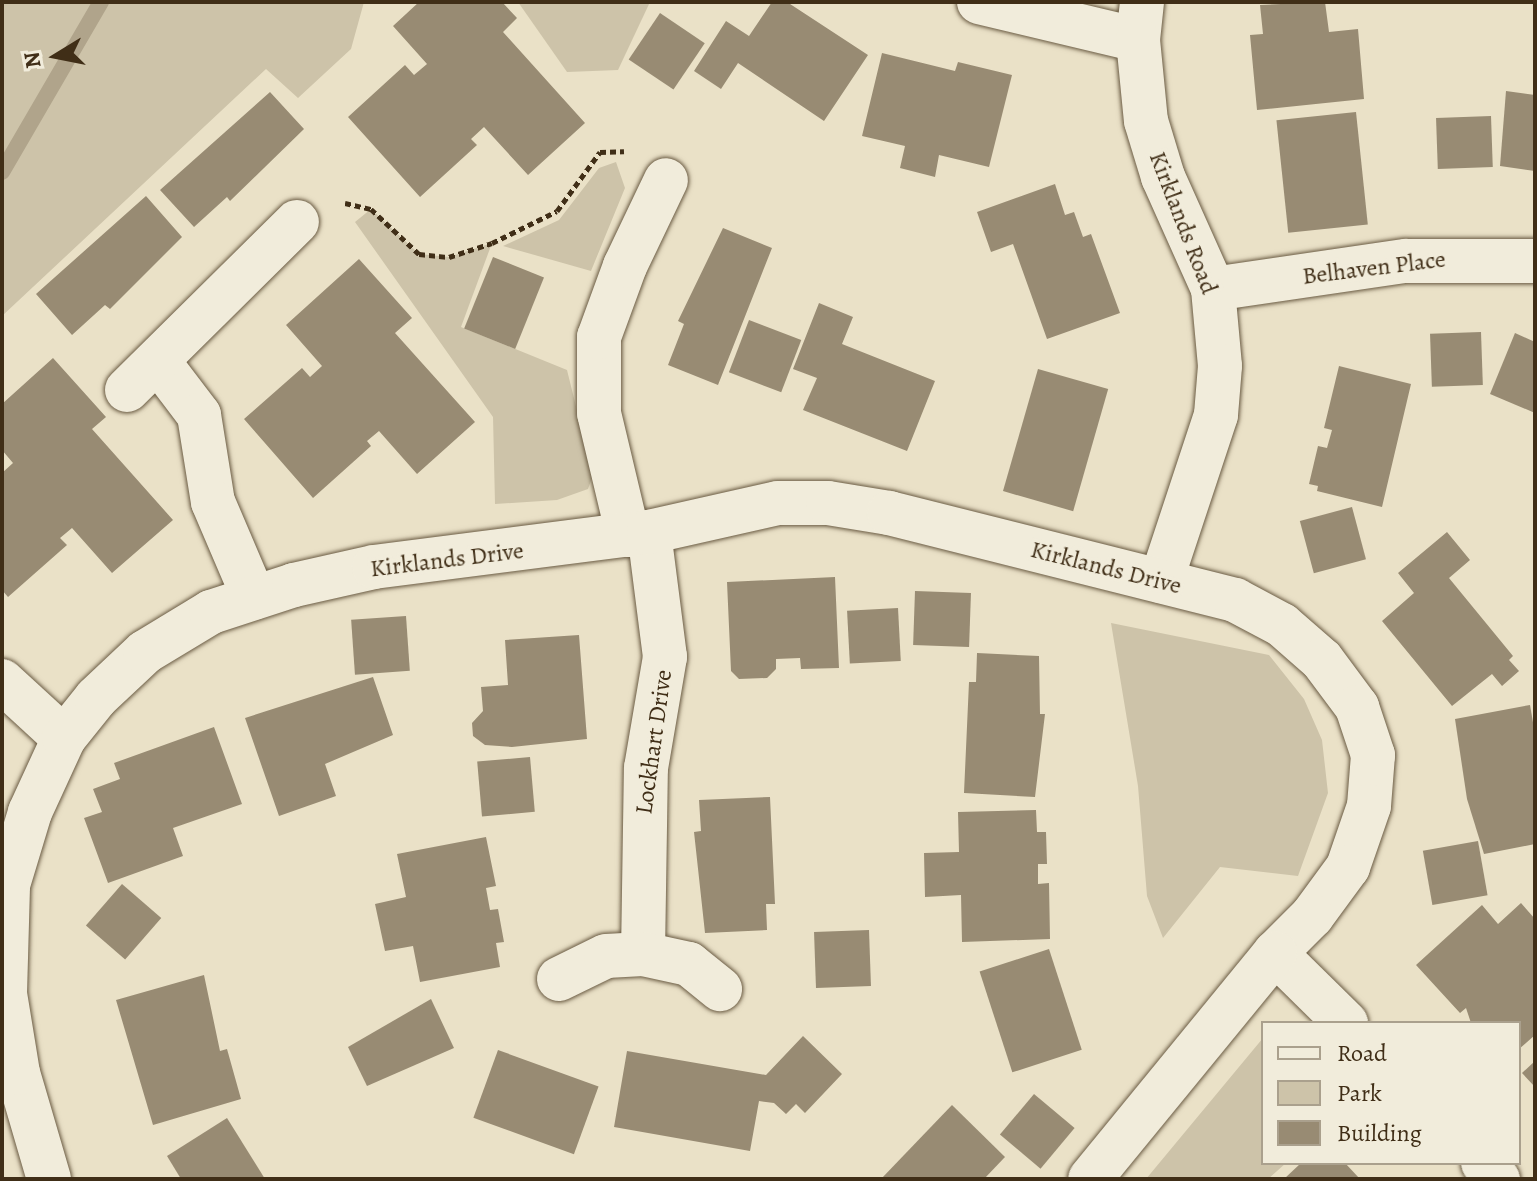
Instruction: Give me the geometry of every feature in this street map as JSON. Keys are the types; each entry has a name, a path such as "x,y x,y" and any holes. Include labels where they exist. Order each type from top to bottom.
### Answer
{"street":[{"path":"979,2 1140,21"},
{"name":"Kirklands Road","path":"1140,21 1146,121 1158,163 1213,289 1220,366 1216,415 1161,581"},
{"name":"Lockhart Drive","path":"643,954 646,768 665,657 639,534 599,413 599,337 625,266 666,180"},
{"path":"254,598 213,502 202,423 142,376 297,222"},
{"name":"Belhaven Place","path":"1213,289 1406,261 1535,261"},
{"name":"Kirklands Drive","path":"49,1179 18,1073 5,994 5,884 30,812 64,738 96,698 145,652 211,612 374,567 639,534 778,503 828,503 889,513 1235,600 1282,625 1322,660 1357,707 1373,755 1369,806 1348,867 1312,916 1275,953 1090,1179"},
{"path":"2,681 64,738"},
{"path":"1275,953 1344,1021"},
{"path":"559,979 606,956 643,954 689,964 720,989"}],"path":[{"path":"297,222 341,202 371,209 419,254 449,257 492,243 557,211 600,152 622,150 666,180"}],"green space":[{"path":"2,2 364,2 351,49 298,98 266,69 2,316"},
{"path":"518,2 650,2 618,70 567,72"},
{"path":"616,162 625,188 591,271 503,246 559,220 599,168"},
{"path":"371,209 419,254 449,257 492,243 461,327 567,370 593,475 588,489 557,500 495,504 493,417 355,222"},
{"path":"1111,623 1269,655 1304,699 1322,740 1328,793 1298,876 1220,867 1163,938 1147,896 1138,786"},
{"path":"1261,1040 1261,1165 1284,1165 1268,1179 1146,1179"}],"building":[{"path":"419,2 502,2 517,18 503,32 585,123 528,175 484,127 471,139 477,145 420,197 348,117 405,65 414,75 427,64 393,26"},
{"path":"772,2 787,2 868,55 824,121 738,63 721,89 694,71 726,21 749,36"},
{"path":"1325,2 1329,32 1358,29 1364,99 1257,110 1250,35 1263,34 1260,5"},
{"path":"660,13 705,43 673,90 629,59"},
{"path":"882,53 955,71 958,62 1012,75 989,167 939,155 935,177 900,168 905,146 862,136"},
{"path":"1506,91 1535,95 1535,171 1500,166"},
{"path":"270,92 304,129 230,201 227,197 194,227 160,190"},
{"path":"1356,112 1368,224 1288,233 1276,120"},
{"path":"1491,116 1493,167 1438,169 1436,118"},
{"path":"1055,184 1065,215 1074,212 1083,237 1091,234 1120,313 1047,339 1013,244 991,252 977,212"},
{"path":"146,196 182,237 110,309 105,305 72,335 36,294"},
{"path":"723,228 772,248 718,385 668,365 684,324 678,321"},
{"path":"493,257 544,278 515,349 464,328"},
{"path":"359,259 412,318 395,333 475,422 417,474 379,431 367,441 371,446 313,498 244,419 302,368 310,377 322,366 286,325"},
{"path":"819,303 853,317 842,344 935,381 907,451 803,410 817,378 793,369"},
{"path":"749,320 801,340 781,392 729,372"},
{"path":"1481,332 1483,385 1432,387 1430,334"},
{"path":"1515,333 1535,342 1535,413 1490,394"},
{"path":"53,358 106,417 92,429 173,520 112,573 72,528 60,538 67,545 8,597 2,590 2,473 13,463 2,450 2,404"},
{"path":"1339,366 1411,384 1382,507 1317,491 1318,486 1309,484 1318,446 1327,448 1332,430 1324,428"},
{"path":"1038,369 1108,389 1073,511 1003,491"},
{"path":"1352,507 1366,559 1314,573 1300,521"},
{"path":"1447,532 1470,560 1449,578 1513,656 1509,660 1519,671 1502,686 1492,674 1452,706 1382,621 1414,593 1398,573"},
{"path":"835,577 839,668 801,669 800,658 776,659 776,669 767,678 739,679 731,671 727,582"},
{"path":"915,591 971,593 969,647 913,645"},
{"path":"898,608 901,661 850,664 847,611"},
{"path":"406,616 410,671 355,675 351,620"},
{"path":"579,635 587,739 512,747 485,745 473,736 472,723 483,711 481,687 508,685 505,640"},
{"path":"977,653 1039,656 1040,714 1045,714 1035,797 964,793 969,682 976,682"},
{"path":"373,677 393,735 325,764 336,796 279,816 245,718"},
{"path":"1530,705 1535,734 1535,844 1484,854 1467,799 1455,719"},
{"path":"214,727 242,804 173,828 183,856 108,883 84,818 102,812 93,789 120,779 114,763"},
{"path":"530,757 535,812 482,816 477,762"},
{"path":"770,797 775,904 766,904 767,930 705,933 694,832 701,831 699,800"},
{"path":"1036,810 1037,832 1046,832 1047,864 1038,864 1038,884 1049,883 1050,939 962,942 961,895 925,897 924,853 959,852 958,812"},
{"path":"486,837 496,886 486,888 490,910 498,909 504,942 496,943 500,967 420,982 413,946 385,951 375,904 406,897 397,854"},
{"path":"1478,841 1488,895 1432,905 1423,851"},
{"path":"122,884 161,918 125,960 86,926"},
{"path":"1521,903 1535,919 1535,1035 1521,1047 1521,1021 1470,1021 1466,1008 1460,1013 1416,965 1482,905 1498,924"},
{"path":"869,930 871,986 816,988 814,932"},
{"path":"1049,949 1082,1050 1012,1072 980,972"},
{"path":"204,975 220,1051 227,1049 241,1099 153,1125 116,1000"},
{"path":"431,999 454,1048 367,1086 348,1047"},
{"path":"803,1036 842,1074 805,1113 796,1104 786,1114 774,1103 759,1101 750,1151 614,1127 627,1051 766,1075"},
{"path":"498,1050 599,1087 574,1154 473,1118"},
{"path":"1535,1061 1535,1087 1522,1073"},
{"path":"1034,1094 1075,1128 1041,1169 1000,1135"},
{"path":"952,1105 1005,1157 984,1179 881,1179"},
{"path":"227,1118 265,1179 181,1179 167,1156"},
{"path":"1299,1165 1347,1165 1360,1179 1284,1179"}],"waterway":[{"path":"2,172 101,2"}]}
